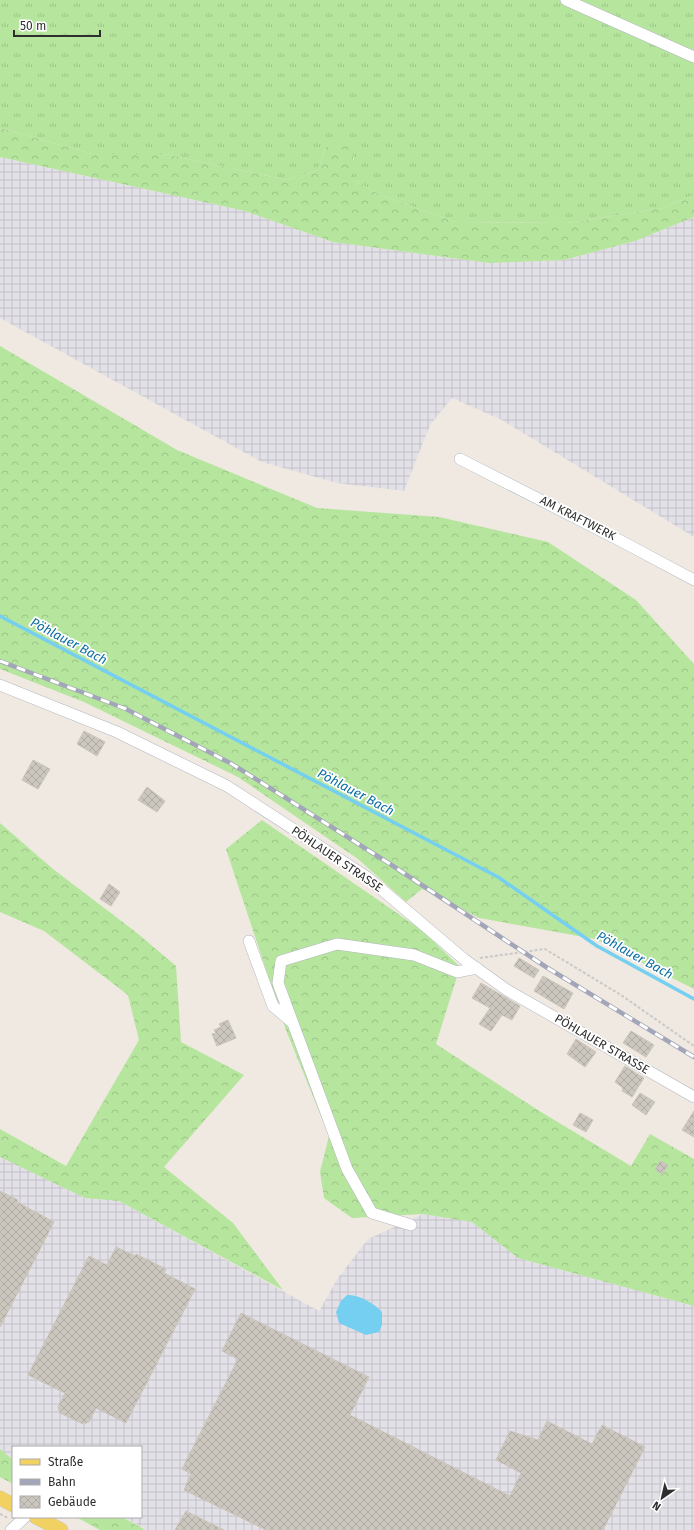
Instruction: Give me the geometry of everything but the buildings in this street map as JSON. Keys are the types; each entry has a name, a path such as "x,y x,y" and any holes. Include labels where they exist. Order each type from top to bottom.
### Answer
{"main road":[{"path":"0,1498 12,1504"},
{"path":"38,1518 61,1530"}],"street":[{"path":"566,0 694,57"},
{"name":"AM KRAFTWERK","path":"460,459 621,540 694,580"},
{"name":"PÖHLAUER STRASSE","path":"0,684 117,732 227,786 367,877 465,960 507,990 694,1097"},
{"path":"249,941 273,1006 293,1023"},
{"path":"411,1225 372,1213 347,1169 278,983 281,961 337,944 414,955 457,972 477,968"},
{"path":"11,1530 24,1518"}],"path":[{"path":"465,960 545,949 621,995 694,1046"}],"shaded area":[{"path":"0,157 245,211 333,242 489,263 564,260 635,241 694,217 694,537 502,420 452,398 430,425 404,491 337,483 262,462 0,318"},
{"path":"0,1157 85,1198 119,1201 319,1311 338,1278 368,1239 423,1214 472,1222 518,1258 694,1306 694,1530 143,1530 144,1528 124,1518 142,1518 142,1446 12,1446 12,1459 0,1449"}],"green space":[{"path":"0,0 694,0 694,195 663,208 567,223 455,222 381,195 353,180 351,172 354,157 326,146 318,170 287,180 164,154 92,154 0,128"},
{"path":"0,128 92,154 164,154 287,180 318,170 326,146 341,139 353,145 353,180 381,195 455,222 567,223 663,208 694,195 694,217 635,241 564,260 489,263 333,242 245,211 0,157"},
{"path":"0,346 177,450 317,508 439,517 548,542 636,600 694,664 694,989 595,939 479,918 422,889 406,902 358,859 238,777 84,702 0,669"},
{"path":"262,820 423,931 460,967 436,1044 541,1112 631,1166 650,1134 694,1159 694,1306 518,1258 472,1222 423,1214 352,1218 324,1198 320,1172 329,1136 286,1030 226,849"},
{"path":"0,823 53,869 137,933 176,966 181,1042 244,1075 164,1167 233,1223 283,1290 119,1201 85,1198 0,1157 0,1129 66,1166 139,1040 128,995 44,931 0,912"},
{"path":"0,1449 12,1459 12,1483 0,1477"},
{"path":"78,1518 124,1518 144,1529 143,1530 100,1530"}],"water":[{"path":"347,1295 357,1296 366,1300 382,1312 382,1325 379,1332 366,1335 339,1323 336,1312 341,1301"}],"waterway":[{"name":"Pöhlauer Bach","path":"0,616 498,877 597,946 694,999"}],"railway":[{"path":"0,661 126,709 232,764 390,864 546,967 694,1057"}]}
